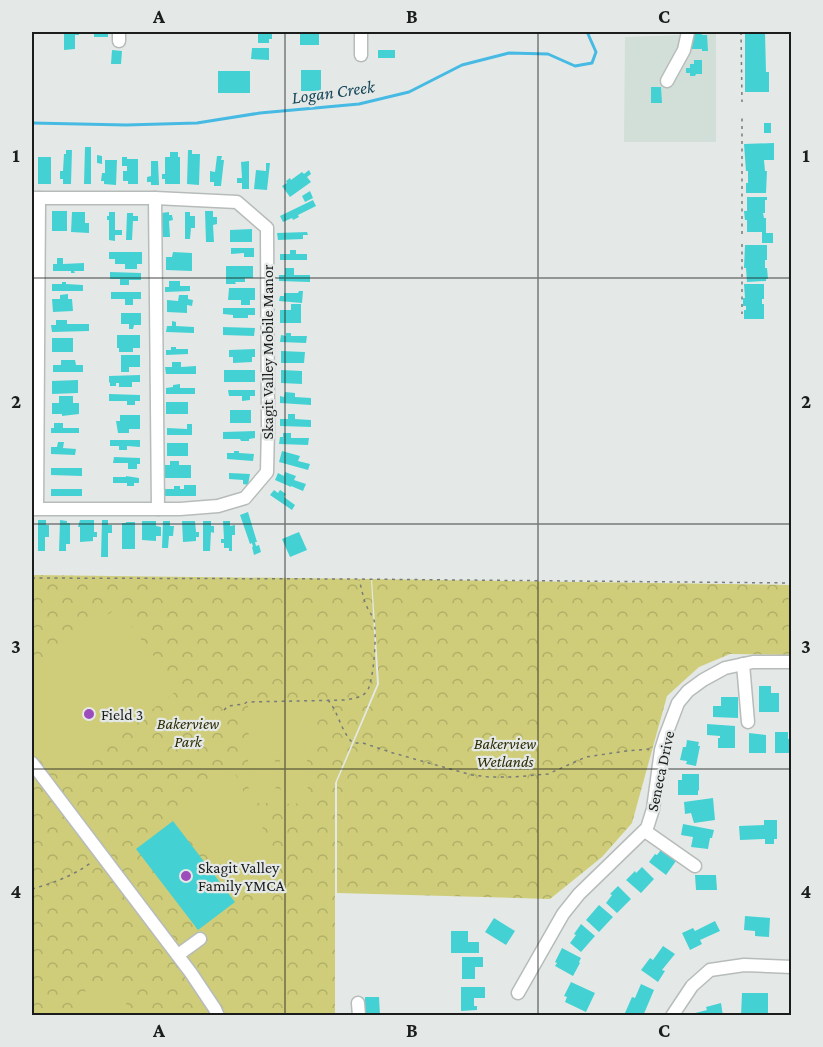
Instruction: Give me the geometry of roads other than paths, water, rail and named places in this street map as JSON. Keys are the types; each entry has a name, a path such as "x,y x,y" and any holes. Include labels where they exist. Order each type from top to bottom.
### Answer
{"street":[{"path":"361,32 361,55"},
{"path":"667,81 684,51 687,32"},
{"path":"34,509 35,198"},
{"name":"Skagit Valley Mobile Manor","path":"34,509 180,509 218,506 245,498 267,472 268,426 267,228 237,202 155,198 35,198"},
{"path":"155,198 158,509"},
{"name":"Seneca Drive","path":"518,993 563,914 579,894 647,828 653,809 661,750 678,703 688,691 725,668 753,662 791,663"},
{"path":"743,664 748,722"},
{"path":"32,763 178,955 218,1016"},
{"path":"645,831 695,866"},
{"path":"178,955 200,939"},
{"path":"672,1016 692,986 710,970 744,965 792,967"}],"waterway":[{"name":"Logan Creek","path":"32,123 126,125 197,123 260,113 359,104 409,92 462,65 509,53 548,54 575,66 592,63 596,52 588,34 591,32"}],"place":[{"name":"Field 3","path":"89,714"},
{"name":"Skagit Valley Family YMCA","path":"186,876"}],"park label":[{"name":"Bakerview Park","path":"188,732"},
{"name":"Bakerview Wetlands","path":"505,752"}]}
